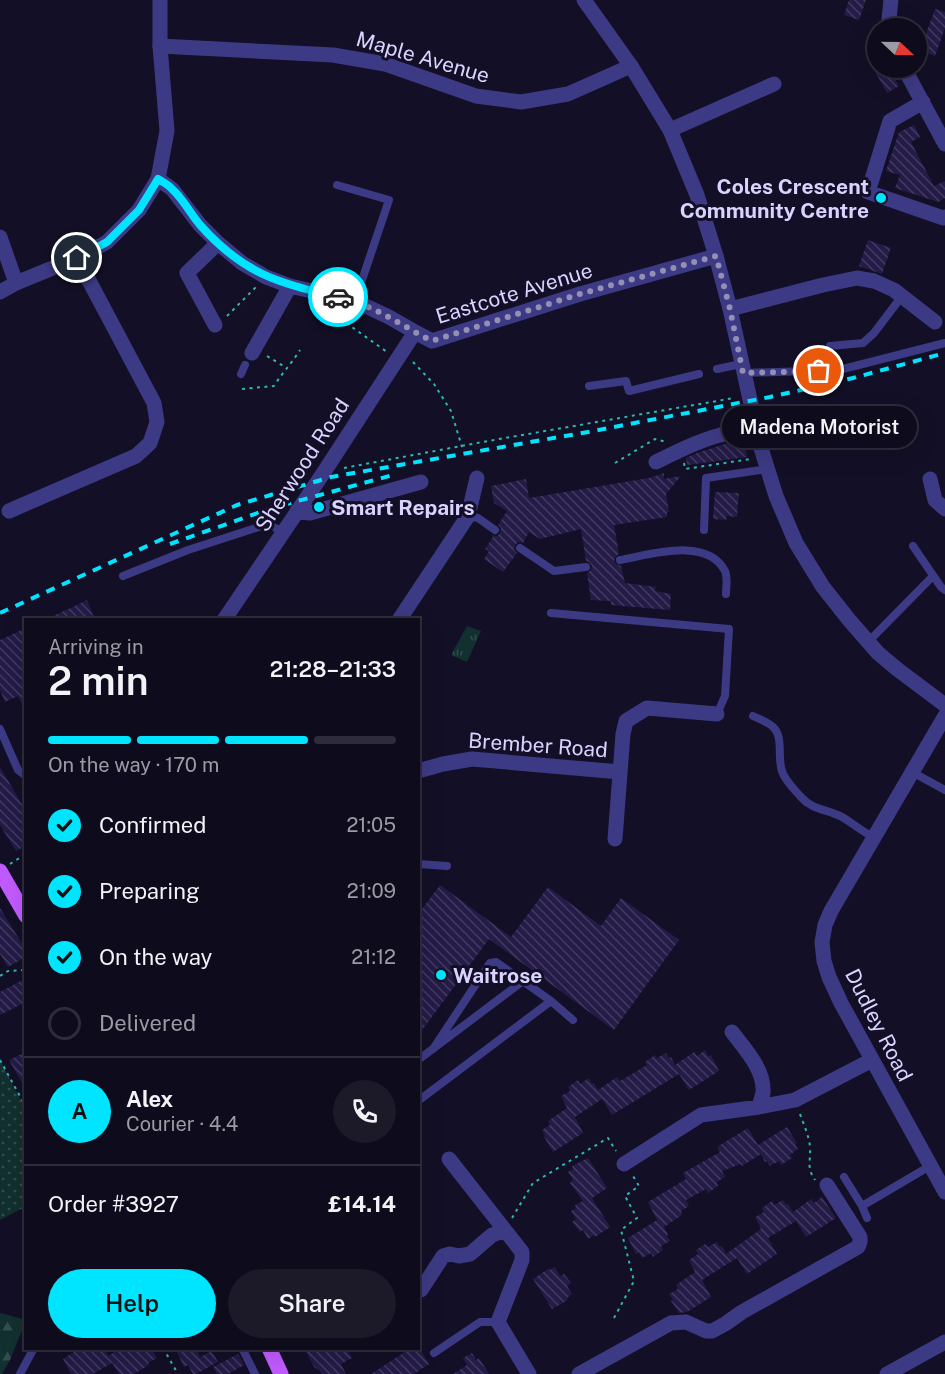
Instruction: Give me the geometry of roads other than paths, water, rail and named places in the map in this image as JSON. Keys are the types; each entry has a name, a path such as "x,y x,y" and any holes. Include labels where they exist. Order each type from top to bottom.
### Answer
{"main road":[{"path":"4,868 24,912"},
{"path":"270,1350 281,1374"}],"street":[{"path":"0,292 107,242 139,210 158,179 167,131 160,46 160,0"},
{"path":"584,0 631,66 670,130 697,195 730,309 757,433 776,496 796,543 822,587 868,642 897,669 945,705"},
{"path":"889,18 891,0"},
{"name":"Maple Avenue","path":"160,46 333,54 386,64 476,96 521,102 568,94 631,66"},
{"path":"910,78 945,144"},
{"path":"670,130 774,84"},
{"path":"923,102 890,121 868,192 945,217"},
{"name":"Eastcote Avenue","path":"158,179 172,189 200,225 242,263 266,277 290,286 355,301 390,316 432,341 580,294 716,256"},
{"path":"0,237 16,283"},
{"path":"215,325 187,273 218,243"},
{"path":"9,512 136,456 150,443 157,422 154,403 77,258"},
{"path":"730,309 857,278 874,281 894,290 934,322"},
{"path":"250,355 290,286"},
{"name":"Sherwood Road","path":"225,618 415,332"},
{"path":"656,462 681,450 735,432 757,433"},
{"path":"400,618 468,516 477,478"},
{"path":"930,479 935,500 945,509"},
{"path":"297,511 310,513 421,482"},
{"name":"Brember Road","path":"615,839 626,721 647,708 717,714"},
{"name":"Dudley Road","path":"945,716 831,911 825,925 822,942 824,961 841,1003 945,1192"},
{"name":"Brember Road","path":"420,770 472,759 620,772"},
{"path":"732,1032 748,1052 762,1079 763,1092 759,1107"},
{"path":"624,1164 701,1115 795,1100 872,1060"},
{"path":"449,1160 522,1252 522,1260 498,1322 529,1374"},
{"path":"579,1374 670,1323 686,1322 706,1331 712,1331 858,1247 860,1237 827,1185"},
{"path":"420,1290 443,1256 470,1254 492,1235 504,1231"},
{"path":"887,1374 945,1342"}],"lane":[{"path":"337,185 389,200 355,301"},
{"path":"830,346 863,343 874,333 902,296"},
{"path":"717,369 839,370 945,343"},
{"path":"241,374 250,355"},
{"path":"589,386 626,381 629,391 699,374"},
{"path":"704,530 706,478 766,463"},
{"path":"468,516 478,518 495,530"},
{"path":"123,576 188,550 268,524 283,532"},
{"path":"913,546 945,590"},
{"path":"520,548 554,571 586,567"},
{"path":"621,560 671,550 699,553 716,561 725,571 726,594"},
{"path":"868,642 933,576"},
{"path":"551,614 729,629 725,696 717,714"},
{"path":"753,716 772,726 777,733 781,769 785,778 803,799 811,806 841,817 873,837"},
{"path":"0,729 18,770 24,774"},
{"path":"912,772 945,790"},
{"path":"420,864 447,866"},
{"path":"433,1049 489,963 496,962 573,1020"},
{"path":"420,1059 523,981"},
{"path":"420,1100 551,1002"},
{"path":"862,1206 930,1166"},
{"path":"844,1177 867,1218"},
{"path":"434,1353 480,1323 498,1322"},
{"path":"20,1374 33,1350"},
{"path":"243,1350 255,1374"}],"railway":[{"path":"0,613 237,505 331,477 588,432 770,397 853,378 945,353"},
{"path":"170,544 272,508 393,475"}],"place":[{"name":"Coles Crescent Community Centre","path":"881,198"},
{"name":"Madena Motorist","path":"819,371"},
{"name":"Smart Repairs","path":"319,507"},
{"name":"Waitrose","path":"441,975"}]}
